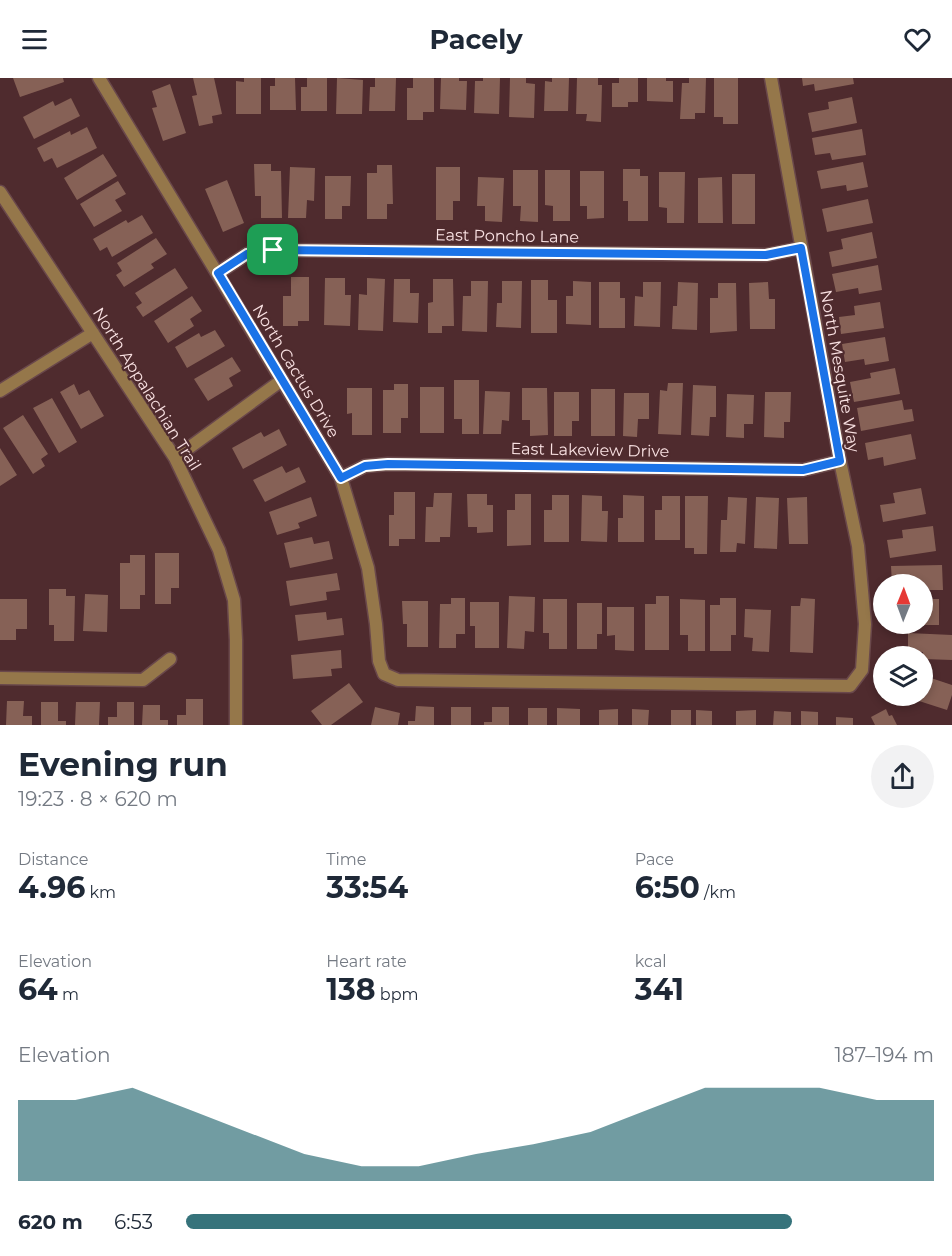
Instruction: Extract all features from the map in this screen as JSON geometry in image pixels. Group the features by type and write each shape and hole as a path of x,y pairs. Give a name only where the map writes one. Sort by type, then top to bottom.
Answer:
{"street":[{"name":"North Mesquite Way","path":"384,675 398,680 850,686 862,670 865,624 858,546 840,461 771,78"},
{"name":"North Cactus Drive","path":"104,80 341,478 368,568 379,661 384,675"},
{"name":"North Appalachian Trail","path":"0,192 175,458 219,550 234,600 236,725"},
{"name":"East Poncho Lane","path":"218,273 247,254 273,250 766,255 801,248"},
{"path":"0,391 93,333"},
{"path":"175,458 282,380"},
{"name":"East Lakeview Drive","path":"341,478 365,466 388,464 803,470 840,461"},
{"path":"0,678 143,680 170,659"}],"building":[{"path":"13,78 63,78 64,82 20,97"},
{"path":"193,78 214,78 222,114 212,116 213,123 199,126 192,96 197,95"},
{"path":"244,78 261,78 261,114 236,114 236,81 244,82"},
{"path":"275,78 295,78 296,110 270,110 270,86 275,86"},
{"path":"307,78 327,78 327,111 301,111 301,87 307,87"},
{"path":"337,78 363,80 362,114 336,114"},
{"path":"375,78 396,78 395,111 369,111 370,87 375,87"},
{"path":"413,78 434,78 434,112 423,112 423,120 407,120 407,88 413,88"},
{"path":"441,78 459,78 459,81 467,81 466,110 440,109"},
{"path":"483,78 500,78 499,114 474,113 475,81 483,81"},
{"path":"510,78 526,78 526,83 535,84 534,118 509,117"},
{"path":"552,78 569,78 568,111 544,111 545,81 552,82"},
{"path":"577,78 598,78 598,85 602,85 601,122 586,121 587,114 576,114"},
{"path":"619,78 638,78 638,102 628,102 628,107 612,107 612,83 619,83"},
{"path":"647,78 666,78 666,81 673,81 673,102 647,101"},
{"path":"689,78 706,78 705,113 695,113 695,119 680,119 682,83 689,83"},
{"path":"714,78 738,78 738,124 723,124 723,117 714,117"},
{"path":"802,78 853,78 854,84 815,91 814,84 803,86"},
{"path":"170,84 186,133 163,141 152,108 157,107 152,91"},
{"path":"852,97 857,123 812,132 808,113 829,109 828,102"},
{"path":"71,98 80,116 34,139 23,117 53,101 55,106"},
{"path":"87,127 97,148 57,168 52,158 44,162 37,148 70,131 71,135"},
{"path":"862,129 866,155 832,160 830,153 815,155 812,138"},
{"path":"103,154 117,176 77,200 64,178"},
{"path":"863,162 868,187 847,191 846,185 821,189 817,171"},
{"path":"254,164 271,164 271,171 281,171 282,218 261,218 261,196 255,196"},
{"path":"377,165 392,165 393,204 387,204 387,219 367,219 367,173 377,173"},
{"path":"290,167 315,168 314,201 307,200 306,218 288,218"},
{"path":"436,167 460,167 460,201 453,201 453,220 436,220"},
{"path":"623,169 640,169 640,176 648,176 648,221 628,221 628,201 623,201"},
{"path":"513,170 538,170 538,222 520,221 521,206 513,206"},
{"path":"545,170 570,170 570,221 553,221 553,206 545,205"},
{"path":"580,171 604,171 604,218 587,219 587,206 580,206"},
{"path":"659,172 685,172 684,223 667,223 667,208 659,207"},
{"path":"732,174 755,174 755,224 732,224"},
{"path":"325,176 351,176 350,206 342,206 342,219 325,219"},
{"path":"478,177 504,178 502,222 485,221 485,206 477,206"},
{"path":"722,177 723,223 698,223 698,178"},
{"path":"227,180 244,223 223,232 205,189"},
{"path":"118,181 126,194 115,200 122,211 94,227 80,204"},
{"path":"868,199 873,223 827,232 822,209"},
{"path":"142,215 153,233 112,257 107,247 100,251 93,239 126,220 128,223"},
{"path":"872,232 877,258 832,267 829,252 843,249 841,239"},
{"path":"156,238 167,254 151,264 154,268 124,287 116,275 122,271 117,263"},
{"path":"878,265 882,290 859,294 858,288 836,292 832,274"},
{"path":"175,268 188,288 143,317 136,307 142,303 135,293"},
{"path":"291,277 309,277 309,321 298,321 298,326 283,326 283,296 291,296"},
{"path":"325,278 345,278 345,295 351,295 350,326 324,325"},
{"path":"367,278 385,279 383,331 358,330 359,294 367,295"},
{"path":"394,279 410,279 410,293 419,293 418,323 393,322"},
{"path":"433,279 453,279 454,326 442,326 442,333 428,333 428,303 433,302"},
{"path":"531,280 548,280 548,300 557,300 557,333 531,333"},
{"path":"471,281 488,281 487,332 462,331 463,296 471,296"},
{"path":"502,281 522,281 521,328 496,327 497,303 502,303"},
{"path":"573,281 591,282 591,325 566,324 566,296 573,296"},
{"path":"599,282 620,282 620,298 625,298 625,328 599,328"},
{"path":"643,282 661,282 660,327 634,326 635,296 643,297"},
{"path":"678,282 698,283 697,330 672,329 673,306 677,306"},
{"path":"768,282 769,299 775,299 775,329 750,329 749,283"},
{"path":"718,283 736,283 737,331 710,333 710,298 718,298"},
{"path":"192,296 202,311 190,319 194,326 168,343 154,321"},
{"path":"880,302 884,328 841,334 839,317 855,315 854,306"},
{"path":"215,330 225,346 187,368 175,347 199,333 201,337"},
{"path":"885,337 889,361 865,365 864,359 845,362 842,344"},
{"path":"232,357 241,371 229,378 233,386 208,401 194,379"},
{"path":"895,368 900,394 854,402 850,382 871,378 870,373"},
{"path":"454,380 479,380 479,434 462,434 462,419 454,419"},
{"path":"668,383 683,383 681,435 658,434 660,390 667,391"},
{"path":"74,384 79,395 89,390 104,416 81,429 60,392"},
{"path":"394,384 408,384 408,418 401,418 401,433 383,433 383,390 394,390"},
{"path":"693,385 716,386 716,417 710,417 709,436 691,435"},
{"path":"420,387 444,387 444,433 420,433"},
{"path":"347,388 372,388 372,435 352,435 352,413 347,414"},
{"path":"522,388 547,388 548,435 530,436 530,420 522,420"},
{"path":"591,389 615,389 615,436 591,436"},
{"path":"485,391 510,392 509,421 502,420 501,434 483,434"},
{"path":"554,392 579,392 579,421 572,421 572,436 554,436"},
{"path":"765,392 791,392 790,422 784,422 784,438 764,437"},
{"path":"624,393 649,393 649,419 638,419 637,437 623,436"},
{"path":"727,394 754,395 753,424 744,424 744,438 726,437"},
{"path":"52,398 77,442 59,453 33,408"},
{"path":"902,400 904,410 912,409 914,421 861,431 857,408"},
{"path":"23,415 48,454 41,459 45,466 33,474 3,428"},
{"path":"279,429 287,445 243,469 232,448 261,432 264,437"},
{"path":"911,434 916,459 884,466 883,457 868,460 865,443"},
{"path":"0,448 17,475 0,486"},
{"path":"282,466 286,473 299,467 306,482 265,502 253,480"},
{"path":"921,488 926,514 883,522 880,505 895,503 893,493"},
{"path":"394,492 415,492 415,539 399,539 399,546 389,546 389,515 394,515"},
{"path":"434,493 452,493 450,537 440,537 440,542 425,542 426,507 433,507"},
{"path":"467,494 487,494 487,505 493,505 493,532 477,533 477,527 468,527"},
{"path":"515,494 531,494 531,545 507,546 507,510 515,510"},
{"path":"552,495 569,495 569,542 544,542 544,510 552,510"},
{"path":"582,495 602,496 602,511 608,511 607,542 581,541"},
{"path":"623,495 644,496 644,542 618,542 618,518 623,518"},
{"path":"662,496 680,496 680,540 655,540 655,510 662,510"},
{"path":"685,496 708,496 707,554 694,554 694,548 685,548"},
{"path":"311,497 317,516 298,523 300,528 277,535 269,512"},
{"path":"728,497 747,498 745,544 737,543 736,552 720,552 721,520 727,520"},
{"path":"756,497 779,498 777,549 754,548"},
{"path":"807,497 808,544 789,544 787,498"},
{"path":"933,526 936,551 890,558 887,540 903,538 902,530"},
{"path":"312,537 314,544 329,541 333,559 290,568 284,543"},
{"path":"155,553 179,553 179,588 171,588 171,604 155,604"},
{"path":"130,555 145,555 145,595 140,595 140,609 120,609 120,563 130,563"},
{"path":"942,565 943,590 933,590 933,574 891,574 891,566"},
{"path":"337,573 340,590 326,592 327,600 290,606 286,581"},
{"path":"49,589 66,589 66,596 75,596 74,641 54,641 54,625 49,625"},
{"path":"85,594 108,595 107,632 83,631"},
{"path":"509,596 535,597 534,632 525,631 524,649 507,648"},
{"path":"656,596 669,596 669,650 645,650 645,604 656,604"},
{"path":"451,598 465,598 465,634 456,634 456,648 439,648 440,604 451,604"},
{"path":"720,598 736,598 736,635 731,635 731,651 710,651 710,605 720,605"},
{"path":"801,598 815,599 813,653 790,652 791,606 800,606"},
{"path":"0,599 27,599 27,629 16,629 16,640 0,640"},
{"path":"543,599 567,599 567,649 549,649 549,633 543,633"},
{"path":"680,599 705,600 705,651 688,651 688,635 680,635"},
{"path":"933,599 939,599 939,625 933,625"},
{"path":"402,601 428,601 428,647 407,647 407,624 403,624"},
{"path":"470,602 499,602 499,648 475,648 475,626 470,626"},
{"path":"577,603 602,603 602,634 597,634 597,649 577,649"},
{"path":"607,607 634,607 634,651 615,650 615,635 607,636"},
{"path":"745,609 771,610 769,652 752,651 753,638 744,637"},
{"path":"326,612 327,620 342,618 344,635 298,641 295,615"},
{"path":"908,634 952,635 952,660 933,659 933,646 908,646"},
{"path":"341,650 342,668 331,669 332,676 293,679 291,655"},
{"path":"933,679 952,685 952,695 947,710 933,706"},
{"path":"349,683 363,702 331,725 322,725 311,711"},
{"path":"186,699 203,699 203,725 177,725 177,715 186,715"},
{"path":"7,701 24,701 23,716 32,716 32,725 6,725"},
{"path":"41,702 58,702 58,721 66,721 66,725 41,725"},
{"path":"76,702 100,702 99,725 75,725"},
{"path":"117,702 134,702 134,725 108,725 108,717 117,717"},
{"path":"143,705 160,705 160,720 168,720 168,725 142,725"},
{"path":"416,706 434,707 434,725 408,725 408,721 415,721"},
{"path":"375,707 400,713 398,725 371,725"},
{"path":"451,707 471,707 471,725 451,725"},
{"path":"492,707 509,707 509,725 484,725 484,722 492,722"},
{"path":"528,708 547,708 547,725 528,725"},
{"path":"557,708 580,709 580,725 557,725"},
{"path":"618,709 618,725 599,725 599,710"},
{"path":"632,709 649,710 648,725 632,725"},
{"path":"886,709 897,725 875,725 871,717"},
{"path":"671,710 691,710 691,725 671,725"},
{"path":"696,710 712,711 712,725 696,725"},
{"path":"756,710 756,725 736,725 736,711"},
{"path":"774,711 791,712 791,725 773,725"},
{"path":"801,711 818,712 818,725 801,725"},
{"path":"836,717 853,718 853,725 836,725"}],"route":[{"path":"801,248 840,461 803,470 388,464 365,466 341,478 218,273 247,254 273,250 766,255 801,248"}]}
